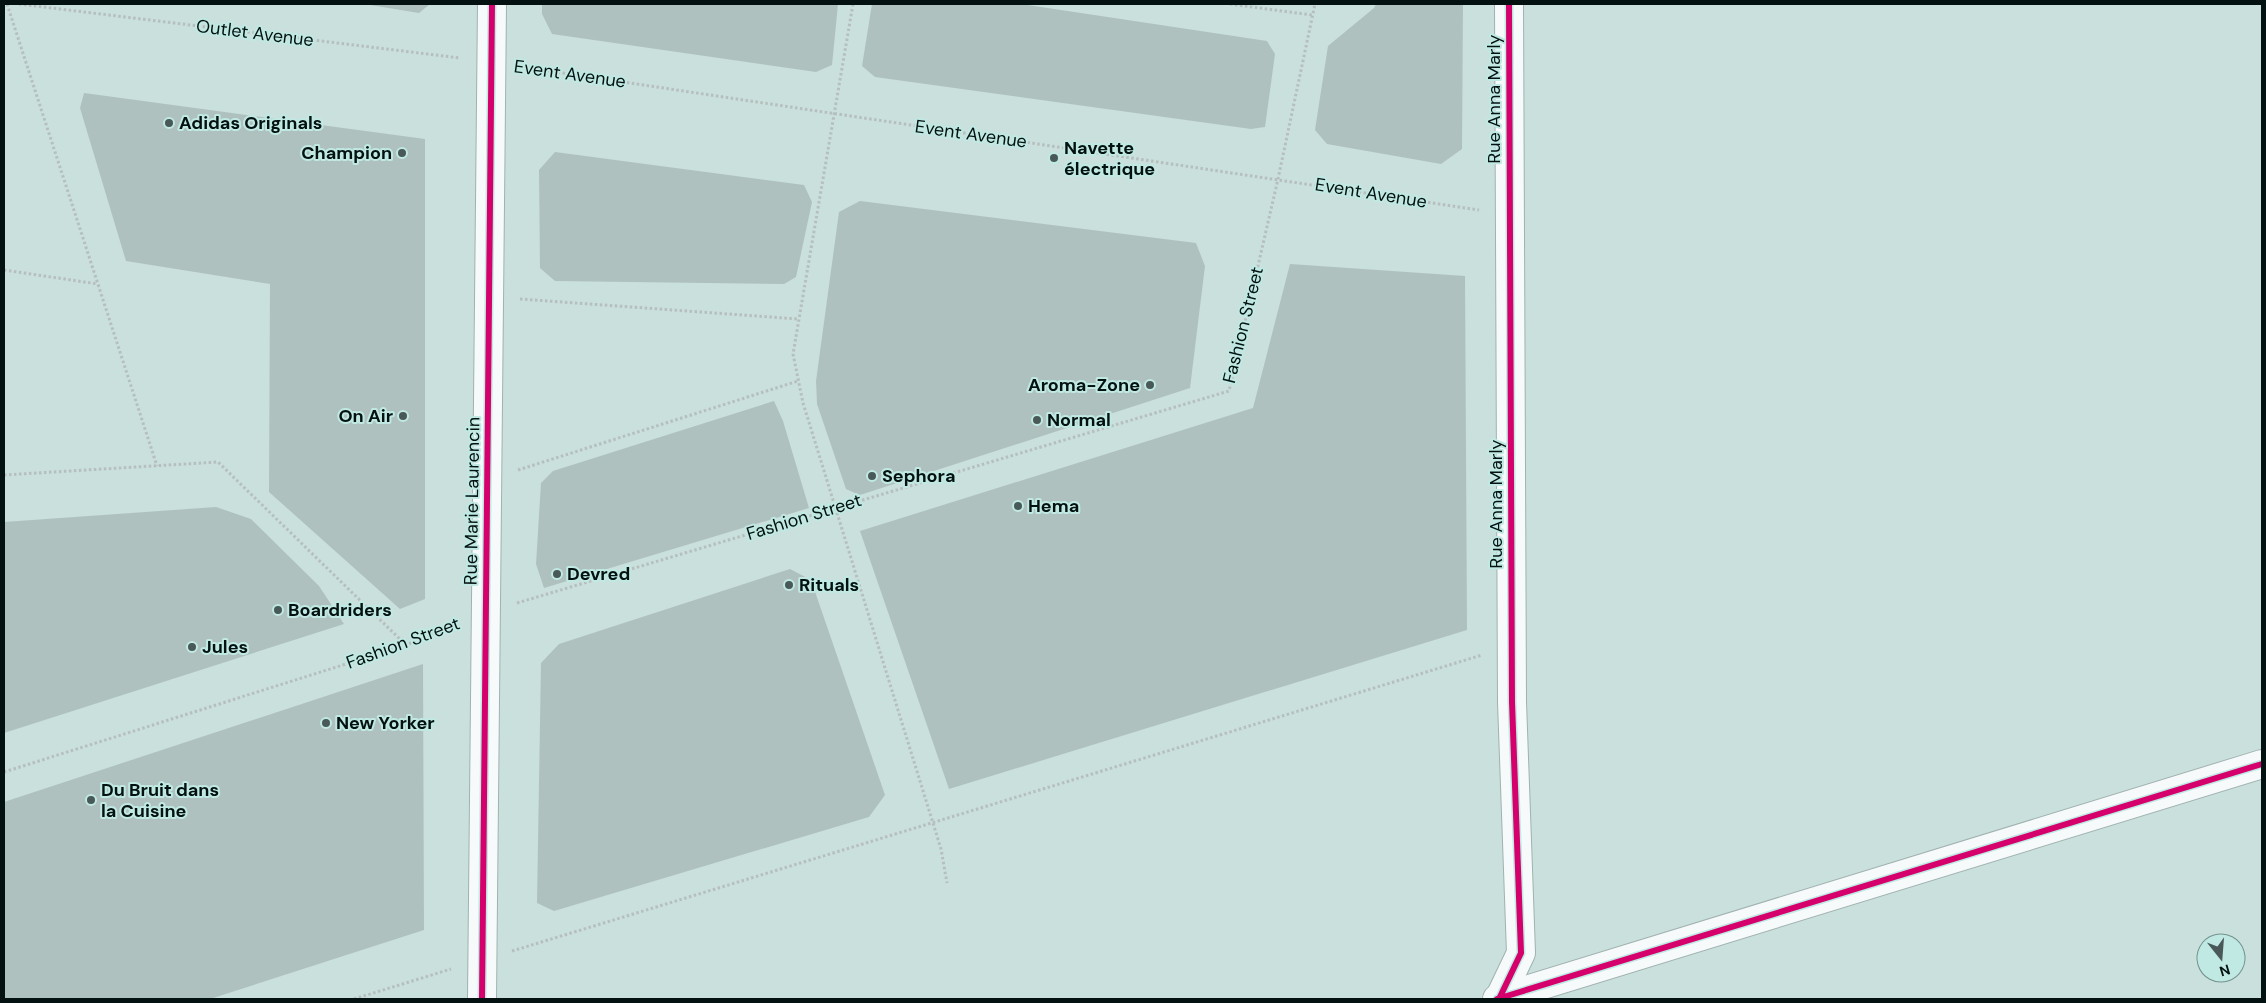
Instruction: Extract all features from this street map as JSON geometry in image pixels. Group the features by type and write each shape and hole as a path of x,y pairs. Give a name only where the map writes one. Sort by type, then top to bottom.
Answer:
{"street":[{"name":"Rue Marie Laurencin","path":"482,999 492,4"},
{"name":"Rue Anna Marly","path":"1498,999 1521,953 1511,646 1509,4"},
{"path":"1498,999 2262,764"}],"path":[{"path":"7,4 156,466"},
{"path":"853,4 792,354 798,381 941,849 947,883"},
{"path":"1230,4 1312,15"},
{"path":"4,270 98,284"},
{"path":"489,296 798,319"},
{"path":"487,479 798,381"},
{"path":"4,475 218,462 406,645"},
{"path":"354,999 1511,646"}],"building":[{"path":"364,4 430,4 419,13"},
{"path":"542,4 838,4 832,65 816,72 552,34 542,14"},
{"path":"872,4 1021,4 1267,41 1275,54 1265,127 1251,129 875,77 862,66"},
{"path":"1376,4 1463,4 1462,149 1441,164 1327,144 1315,130 1328,46 1374,8"},
{"path":"84,93 425,139 425,599 400,609 269,492 270,284 126,261 80,108"},
{"path":"555,152 804,185 812,202 796,277 784,284 555,281 540,268 539,170"},
{"path":"860,201 1196,243 1205,266 1190,388 860,495 846,489 817,404 816,381 839,212"},
{"path":"1290,264 1465,276 1467,630 949,789 860,531 1253,408"},
{"path":"774,401 783,421 809,508 544,588 536,564 541,483 553,471"},
{"path":"216,507 251,519 319,586 344,624 4,733 4,522"},
{"path":"790,569 811,580 885,795 869,817 554,911 537,903 541,663 559,644"},
{"path":"423,664 424,930 210,999 4,999 4,802"}],"cycle path":[{"path":"482,999 492,4"},
{"path":"1499,999 1521,953 1512,702 1509,4"},
{"path":"1497,999 2262,764"}],"place":[{"name":"Adidas Originals","path":"169,123"},
{"name":"Champion","path":"402,153"},
{"name":"Navette électrique","path":"1054,158"},
{"name":"Aroma-Zone","path":"1150,385"},
{"name":"On Air","path":"403,416"},
{"name":"Normal","path":"1037,420"},
{"name":"Sephora","path":"872,476"},
{"name":"Hema","path":"1018,506"},
{"name":"Devred","path":"557,574"},
{"name":"Rituals","path":"789,585"},
{"name":"Boardriders","path":"278,610"},
{"name":"Jules","path":"192,647"},
{"name":"New Yorker","path":"326,723"},
{"name":"Du Bruit dans la Cuisine","path":"91,800"}]}
